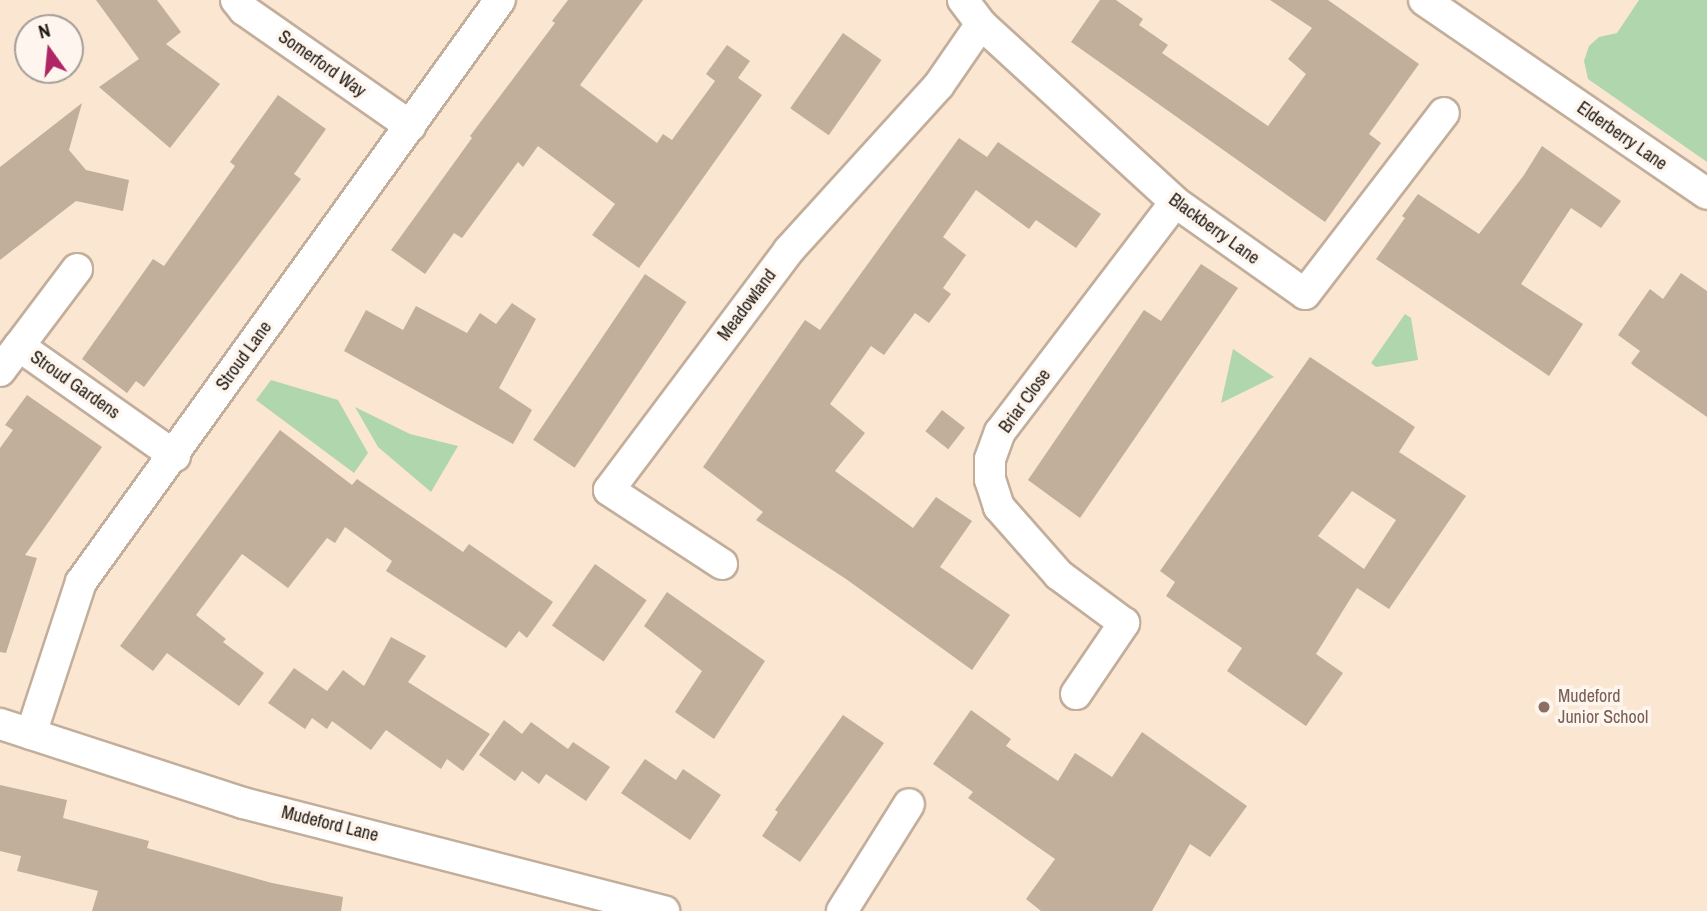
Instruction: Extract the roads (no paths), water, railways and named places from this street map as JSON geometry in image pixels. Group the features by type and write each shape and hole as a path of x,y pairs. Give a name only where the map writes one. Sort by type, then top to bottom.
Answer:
{"street":[{"name":"Somerford Way","path":"236,0 244,10 410,126"},
{"name":"Stroud Lane","path":"31,734 81,582 175,456 239,361 500,0"},
{"name":"Blackberry Lane","path":"963,0 981,24 1175,202 1305,295 1444,113"},
{"name":"Elderberry Lane","path":"1424,0 1707,194"},
{"name":"Meadowland","path":"722,564 609,490 789,250 939,85 981,24"},
{"name":"Briar Close","path":"1076,694 1124,623 1059,575 999,507 990,480 990,458 1000,432 1175,202"},
{"name":"Stroud Gardens","path":"77,269 19,346 175,456"},
{"path":"0,371 19,346"},
{"name":"Mudeford Lane","path":"0,724 243,803 664,911"},
{"path":"842,911 909,804"}],"place":[{"name":"Mudeford Junior School","path":"1544,707"}]}
